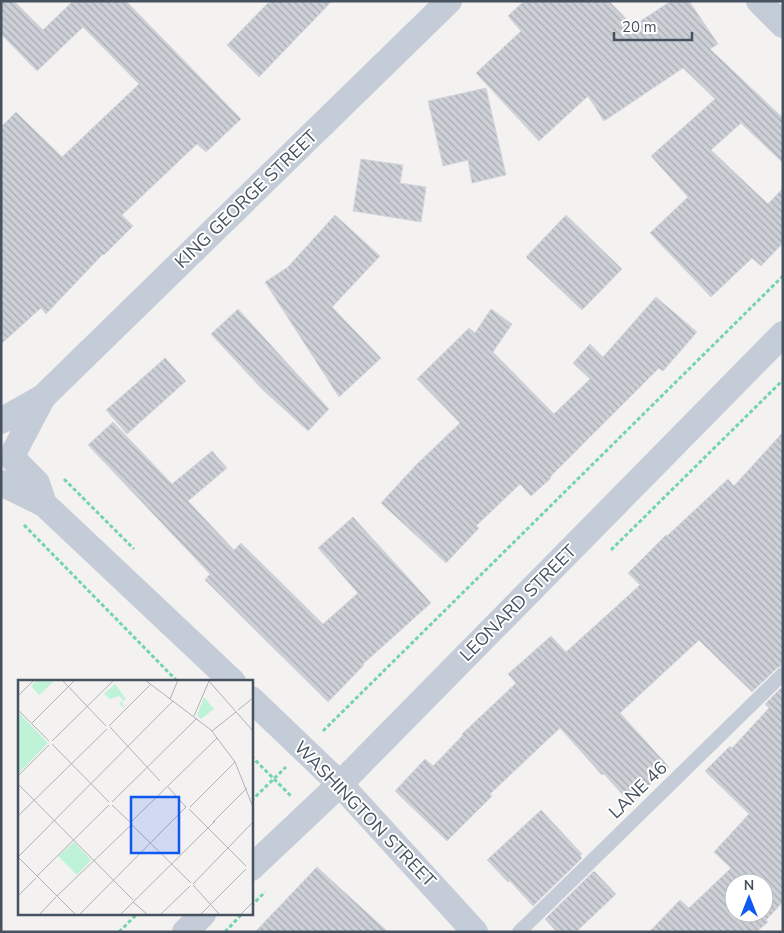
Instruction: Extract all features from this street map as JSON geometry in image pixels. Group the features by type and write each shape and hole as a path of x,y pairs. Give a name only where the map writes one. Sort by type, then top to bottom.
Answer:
{"street":[{"name":"KING GEORGE STREET","path":"1,421 43,397 449,1"},
{"path":"759,1 783,25"},
{"name":"LEONARD STREET","path":"252,867 340,784 783,334"},
{"name":"KING GEORGE STREET","path":"10,462 43,397"},
{"path":"1,428 9,434 13,441 10,462 36,483 44,504"},
{"path":"1,483 44,504 231,680"},
{"name":"WASHINGTON STREET","path":"252,700 340,784 475,932"},
{"path":"185,932 201,916"}],"lane":[{"name":"LANE 46","path":"519,932 783,674"}],"path":[{"path":"252,800 783,276"},
{"path":"23,524 176,680"},
{"path":"119,932 135,916"},
{"path":"225,932 240,916"}],"building":[{"path":"1,1 14,1 43,30 73,1 126,1 241,119 206,152 197,144 122,215 133,226 103,254 46,314 41,308 1,344 1,127 16,112 62,157 139,84 83,27 37,71 1,34"},
{"path":"270,1 332,1 259,77 227,45"},
{"path":"524,1 609,1 633,26 671,1 689,1 718,44 710,49 783,118 783,163 741,123 711,150 768,204 783,188 783,243 761,266 752,258 711,297 650,233 688,197 651,156 715,99 683,68 604,121 588,96 539,141 476,73 521,31 508,16"},
{"path":"486,88 506,175 472,183 468,160 443,166 428,101"},
{"path":"361,159 403,165 400,183 426,187 421,222 353,211"},
{"path":"335,215 380,256 332,307 381,358 339,397 265,282 288,267"},
{"path":"566,215 622,269 582,310 526,257"},
{"path":"656,297 697,332 663,371 659,368 551,478 531,496 520,484 476,526 479,528 446,563 381,503 416,465 460,423 417,379 469,328 475,333 491,309 512,324 493,352 554,414 590,379 573,363 590,344 603,357"},
{"path":"238,309 329,409 308,431 262,389 211,334"},
{"path":"165,358 186,381 127,434 106,410"},
{"path":"113,422 172,484 212,451 227,468 188,501 234,550 241,543 323,624 358,593 318,548 353,517 431,603 363,664 328,702 205,580 210,574 88,445"},
{"path":"783,432 783,665 777,668 752,692 699,640 620,713 669,767 630,803 560,728 490,794 492,796 447,841 395,791 425,759 433,766 462,734 516,683 508,674 551,636 566,652 640,585 628,573 666,535 728,479 734,486"},
{"path":"783,686 783,902 774,912 774,873 726,873 731,868 714,852 749,814 705,771 730,746 732,748 769,708 765,704"},
{"path":"541,810 582,854 580,856 582,858 533,906 487,860"},
{"path":"317,867 388,932 255,932"},
{"path":"594,871 616,894 576,932 557,932 545,919"},
{"path":"724,875 724,923 767,923 756,932 649,932 680,900 689,908"}]}
